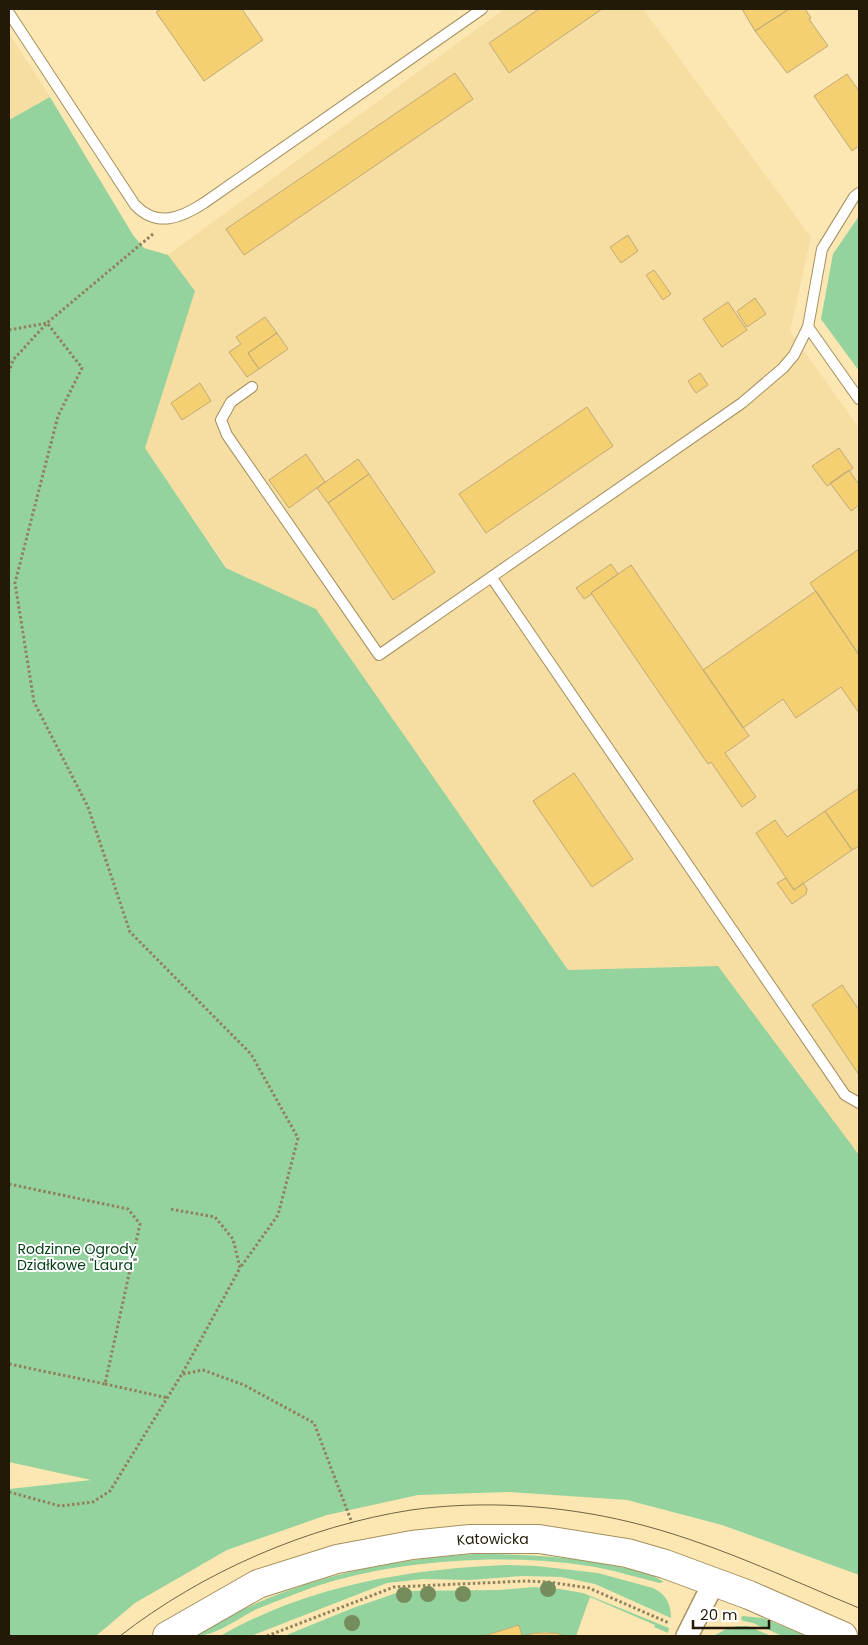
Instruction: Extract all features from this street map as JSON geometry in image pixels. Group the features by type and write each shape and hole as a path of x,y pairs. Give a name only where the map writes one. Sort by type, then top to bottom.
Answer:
{"main road":[{"name":"Katowicka","path":"167,1636 258,1584 337,1559 412,1545 470,1539 539,1539 634,1555 714,1582 833,1632"}],"street":[{"path":"688,1634 714,1582"}],"lane":[{"path":"9,13 135,205 141,212 149,216 171,219 182,216 204,203 482,9"},
{"path":"252,387 231,402 221,420 227,435 379,655 742,403 783,368 794,355 808,326 822,250 854,197 859,193"},
{"path":"808,326 859,399"},
{"path":"492,578 845,1096 859,1103"}],"path":[{"path":"9,372 13,360 47,324 171,219"},
{"path":"9,330 47,324"},
{"path":"9,1492 60,1506 93,1502 110,1491 182,1374 240,1268 278,1216 298,1138 251,1054 130,932 88,807 34,702 15,583 58,416 82,368 47,324"},
{"path":"9,1184 128,1209 140,1224 105,1384"},
{"path":"170,1209 215,1217 233,1239 240,1268"},
{"path":"9,1364 168,1398"},
{"path":"182,1374 203,1370 244,1386 314,1423 352,1523"},
{"path":"267,1636 394,1587 541,1581 589,1588 688,1634"}],"shaded area":[{"path":"504,9 643,9 811,237 790,331 859,428 859,1155 718,966 568,970 316,609 227,568 145,448 195,291 168,255"},
{"path":"9,33 50,97 9,120"}],"green space":[{"name":"Rodzinne Ogrody Działkowe \"Laura\"","path":"50,97 133,235 144,248 168,255 195,291 145,448 226,568 316,609 568,970 718,966 859,1155 859,1575 722,1525 627,1500 509,1492 418,1495 327,1515 227,1550 135,1603 96,1636 9,1636 9,1489 91,1480 9,1462 9,120"},
{"path":"859,216 859,371 821,319 833,254"},
{"path":"474,1554 529,1555 584,1560 637,1571 654,1576 664,1582 659,1583 600,1568 530,1560 456,1561 418,1564 347,1577 314,1587 257,1609 219,1630 196,1636 260,1602 294,1588 329,1577 401,1562"},
{"path":"507,1565 537,1566 598,1573 653,1588 667,1600 671,1618 595,1584 561,1577 523,1576 469,1580 423,1579 387,1583 251,1636 220,1636 288,1604 359,1583 432,1571"},
{"path":"534,1587 583,1593 669,1628 668,1633 654,1627 655,1625 590,1597 576,1636 545,1632 522,1636 518,1626 484,1636 284,1636 353,1608 402,1591 499,1590"},
{"path":"742,1616 763,1618 807,1636 782,1636 753,1623 743,1621 741,1619"},
{"path":"737,1626 748,1626 771,1636 714,1636 724,1630"}],"building":[{"path":"161,9 242,9 263,40 204,81 156,12"},
{"path":"539,9 602,9 509,73 489,43"},
{"path":"742,9 789,9 755,31"},
{"path":"789,9 805,9 811,18 809,19 828,46 787,73 755,31"},
{"path":"455,73 473,99 244,255 226,229"},
{"path":"847,74 859,91 859,146 852,151 814,96"},
{"path":"628,235 638,251 621,263 610,247"},
{"path":"654,270 671,294 663,300 646,275"},
{"path":"755,298 766,314 747,327 737,311"},
{"path":"728,302 747,330 722,347 703,319"},
{"path":"265,317 277,333 248,353 259,369 247,377 229,352 241,344 236,337"},
{"path":"277,333 288,349 259,369 248,353"},
{"path":"700,373 708,385 696,393 688,381"},
{"path":"200,383 211,401 182,420 171,403"},
{"path":"587,407 613,446 486,533 459,494"},
{"path":"839,448 853,468 827,486 812,466"},
{"path":"306,454 325,482 289,508 269,480"},
{"path":"358,459 369,474 328,503 317,488"},
{"path":"849,470 859,485 859,505 851,511 830,483"},
{"path":"369,474 435,572 393,600 328,503"},
{"path":"859,549 859,655 810,583"},
{"path":"611,564 618,574 584,599 576,588"},
{"path":"631,565 749,736 725,753 756,797 742,807 711,762 708,764 591,593"},
{"path":"816,591 859,655 859,713 841,687 796,718 783,699 743,728 703,670"},
{"path":"574,773 633,859 592,887 533,801"},
{"path":"859,788 859,846 852,850 825,811"},
{"path":"825,811 852,850 794,890 756,833 775,820 787,837"},
{"path":"786,878 794,890 803,883 807,889 806,894 792,904 777,883"},
{"path":"842,985 859,1010 859,1075 812,1005"},
{"path":"519,1625 522,1636 484,1636"},
{"path":"535,1633 556,1633 565,1636 522,1636"}],"tram line":[{"path":"120,1636 152,1613 221,1572 295,1540 372,1517 411,1510 465,1505 549,1508 630,1522 717,1549 859,1608"}]}
